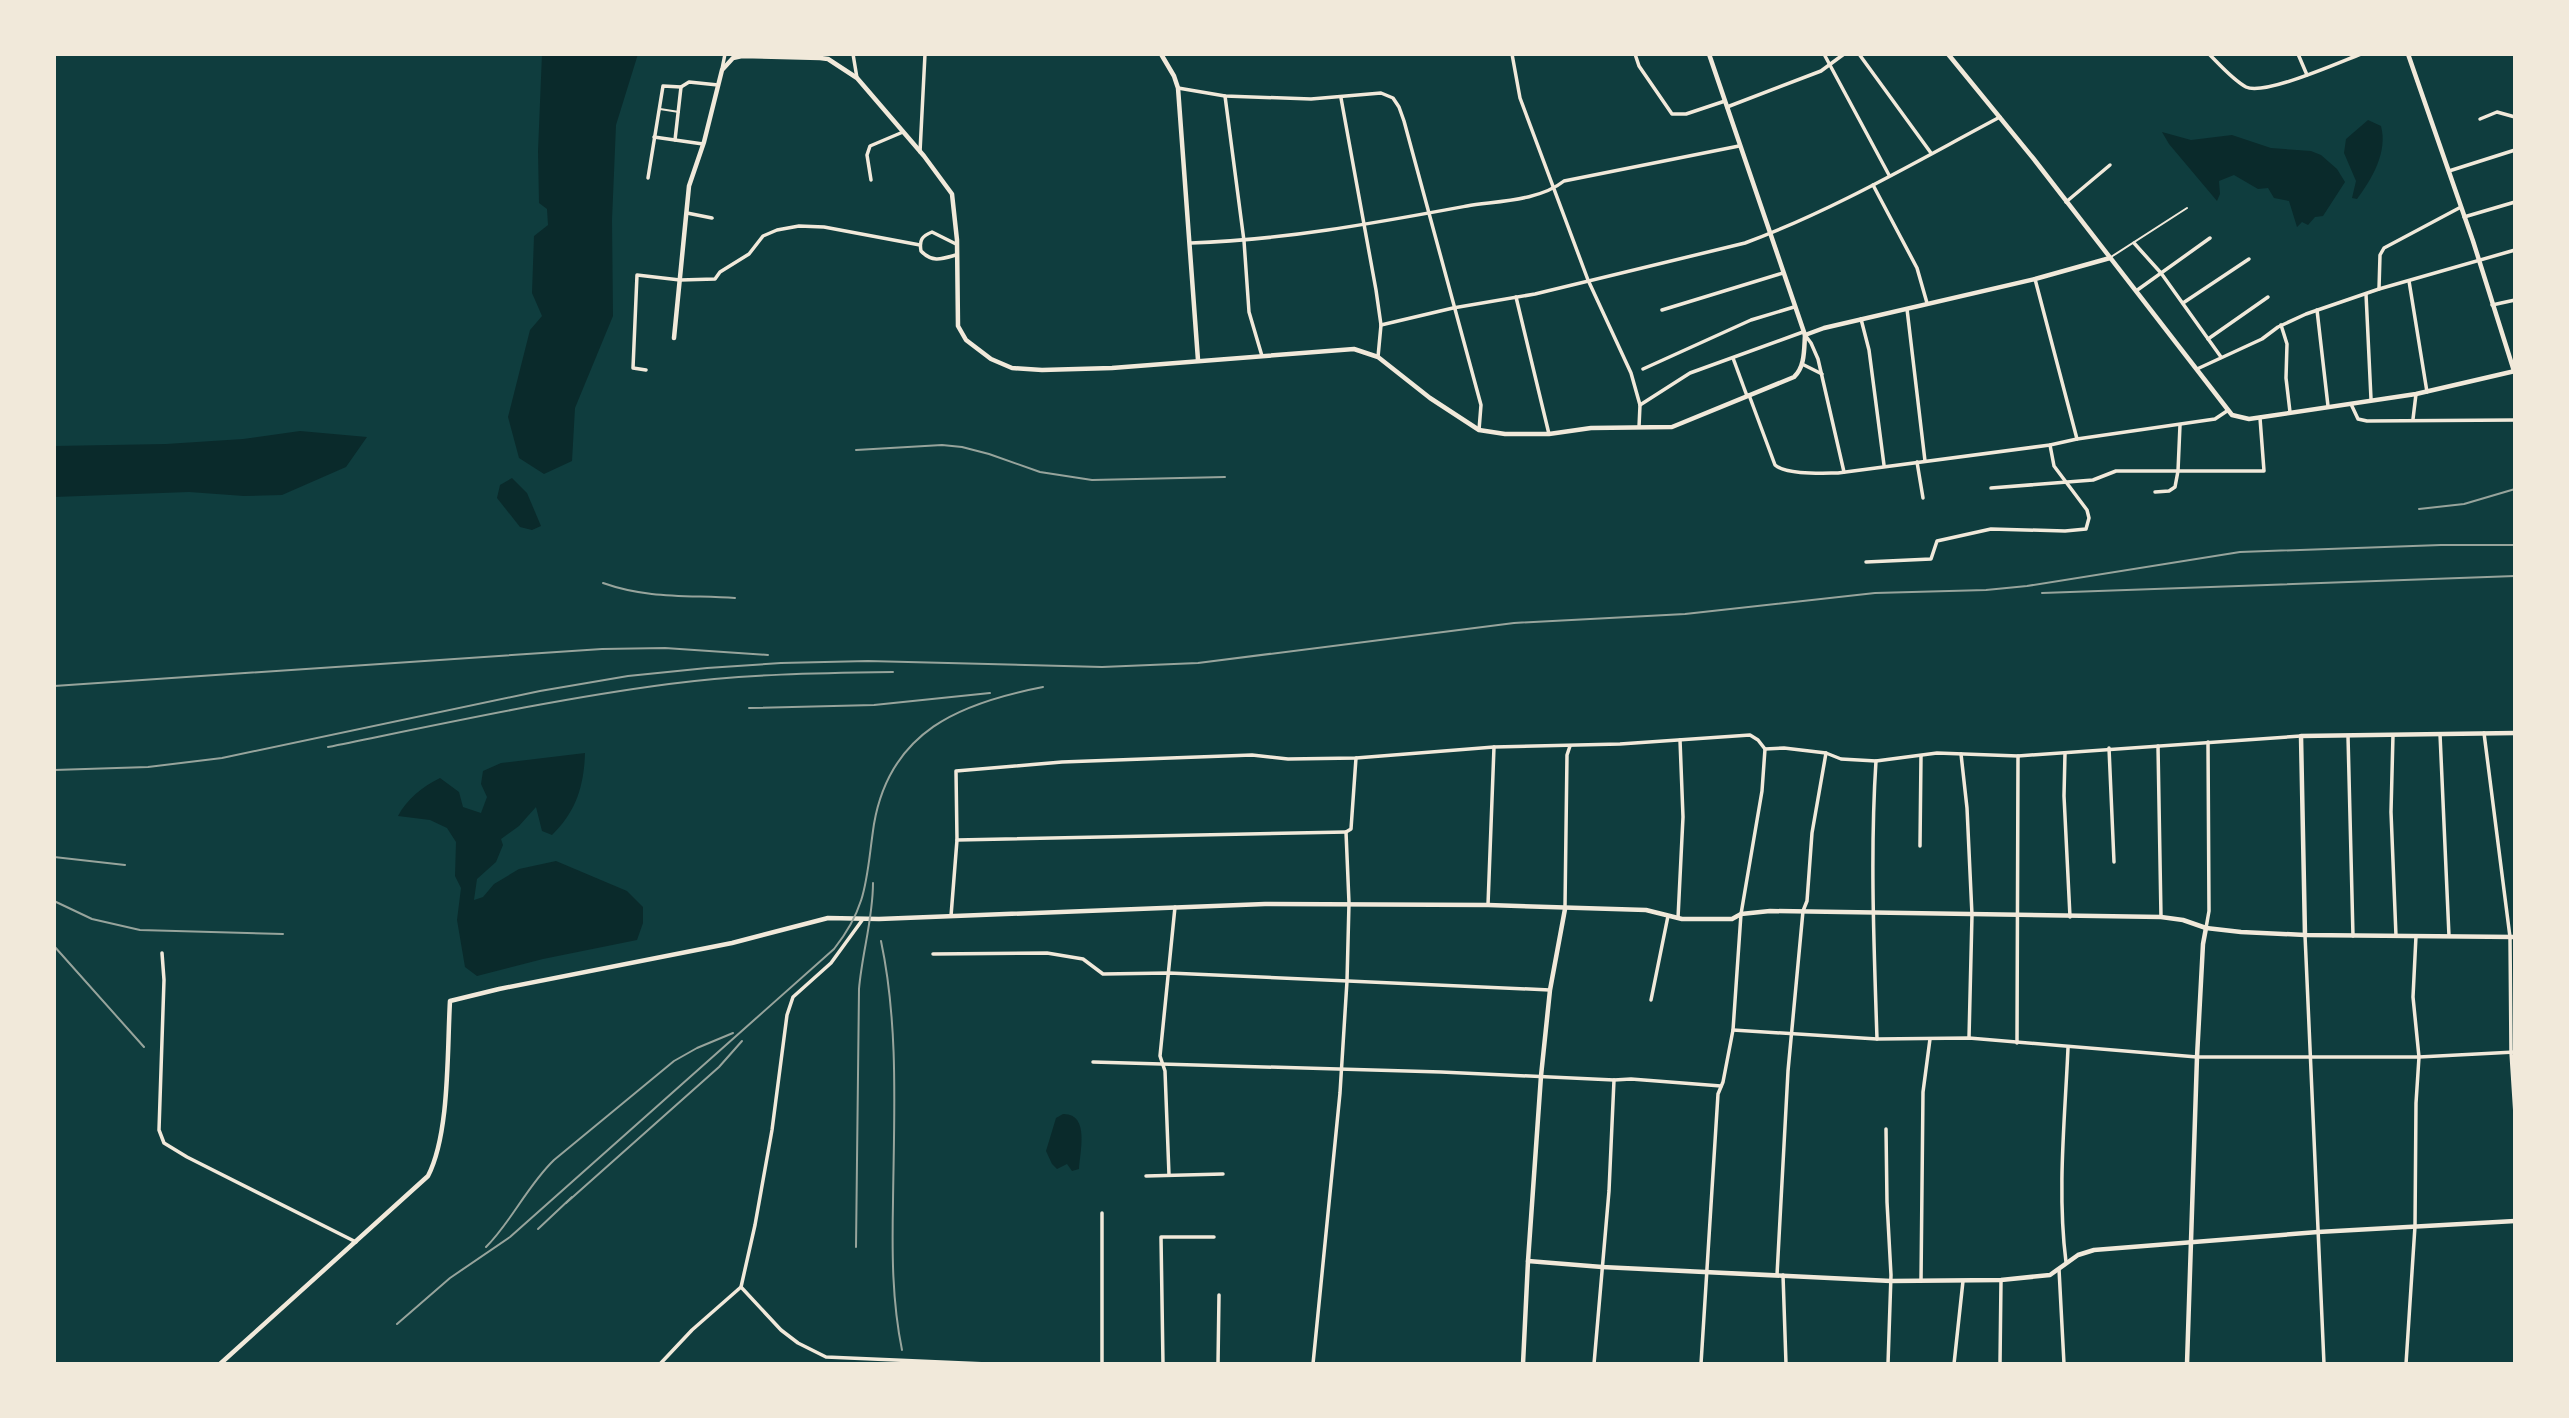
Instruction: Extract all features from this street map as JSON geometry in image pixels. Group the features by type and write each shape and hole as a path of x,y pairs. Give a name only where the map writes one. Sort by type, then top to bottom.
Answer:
{"street":[{"path":"674,338 689,186 703,144 725,54"},
{"path":"853,54 857,78"},
{"path":"920,152 925,54"},
{"path":"1161,54 1178,88 1198,360"},
{"path":"1512,54 1520,98 1588,281 1632,373 1640,405 1639,429"},
{"path":"1636,54 1639,66 1672,114 1685,114 1726,104 1821,71 1844,54"},
{"path":"1709,54 1794,307 1804,333 1815,350 1844,472"},
{"path":"1824,54 1889,175"},
{"path":"1859,54 1931,153"},
{"path":"1948,54 2136,291 2227,411 2239,418 2260,418 2328,405 2416,394 2514,373 2480,261 2408,54"},
{"path":"2209,54 2249,89 2267,88 2361,54"},
{"path":"2298,54 2306,75"},
{"path":"722,69 733,58 742,56 820,58 828,59 857,78 952,194 958,326 966,340 991,359 1012,368 1112,368 1354,349 1378,357 1430,398 1479,430 1505,435 1549,434 1591,428 1672,427 1794,377 1802,364 1804,333"},
{"path":"648,178 663,86 681,87 689,82 718,85"},
{"path":"675,140 681,87"},
{"path":"1178,88 1225,96 1341,98 1381,93 1393,98 1404,121 1481,405 1479,430"},
{"path":"1225,96 1244,241 1250,312 1262,356"},
{"path":"1341,98 1381,326 1378,357"},
{"path":"2480,119 2497,112 2515,117"},
{"path":"1381,326 1453,308 1588,281 1745,243 1770,234 1873,185 2000,117"},
{"path":"872,180 867,155 870,146 903,132"},
{"path":"654,137 703,144"},
{"path":"1191,243 1244,241 1363,225 1554,189 1564,181 1739,146"},
{"path":"2449,171 2515,150"},
{"path":"2066,202 2110,165"},
{"path":"1873,185 1917,268 1927,304"},
{"path":"2464,217 2515,202"},
{"path":"2379,289 2380,255 2384,248 2461,208"},
{"path":"687,213 712,218"},
{"path":"646,370 633,368 638,275 680,280 715,279 726,267 750,254 763,236 788,228 824,227 920,245"},
{"path":"956,244 932,232 923,235 920,245 929,258 937,260 956,255"},
{"path":"2136,291 2210,237"},
{"path":"2134,243 2161,273 2221,357"},
{"path":"2196,370 2317,310 2379,289 2515,250"},
{"path":"1640,405 1690,373 1804,333 2035,279 2110,258"},
{"path":"2183,303 2249,259"},
{"path":"1662,310 1783,273"},
{"path":"2035,279 2077,439"},
{"path":"2409,281 2427,392"},
{"path":"2366,293 2371,399"},
{"path":"1516,297 1549,434"},
{"path":"2208,339 2268,297"},
{"path":"2493,305 2515,300"},
{"path":"1643,369 1751,320 1794,307"},
{"path":"1907,309 1925,461"},
{"path":"2317,310 2328,405"},
{"path":"1861,319 1869,350 1884,465"},
{"path":"2281,326 2287,344 2286,378 2290,412"},
{"path":"1733,358 1775,465 1779,469 1806,472 1844,472 2050,445 2215,419 2227,411"},
{"path":"1802,364 1822,374"},
{"path":"2413,420 2416,394"},
{"path":"2351,402 2358,419 2515,420"},
{"path":"1991,488 2093,480 2116,471 2264,471 2260,418"},
{"path":"2155,492 2169,491 2175,486 2180,425"},
{"path":"1866,562 1931,559 1937,541 1991,529 2086,529 2088,510 2054,466 2050,445"},
{"path":"1917,461 1923,498"},
{"path":"2484,733 2513,937 2515,1114"},
{"path":"1765,749 1784,748 1826,753 1841,759 1876,761 1937,753 2018,756 2301,736 2514,733"},
{"path":"2440,734 2449,936"},
{"path":"951,916 957,840 956,771 1062,762 1252,755 1288,759 1356,758 1494,747 1570,746 1750,735 1765,749 1762,791 1741,914 1732,1030 1718,1094 1701,1364"},
{"path":"2393,735 2390,812 2396,936"},
{"path":"2301,736 2305,935 2324,1364"},
{"path":"2348,736 2353,936"},
{"path":"1678,918 1683,817 1680,740"},
{"path":"2187,1364 2197,1057 2203,944 2209,911 2208,742"},
{"path":"1523,1364 1541,1076 1550,990 1565,908 1567,755 1570,746"},
{"path":"1488,905 1494,747"},
{"path":"2158,747 2161,917"},
{"path":"2109,748 2114,862"},
{"path":"1786,1364 1780,1275 1792,1034 1812,833 1826,753"},
{"path":"2065,753 2064,796 2070,917"},
{"path":"1961,754 1967,808 1972,915 1969,1038"},
{"path":"1920,846 1922,756"},
{"path":"2017,1043 2018,756"},
{"path":"957,840 1346,832 1351,829 1353,816 1356,758"},
{"path":"1876,761 1874,913 1877,1039"},
{"path":"1313,1364 1342,1069 1349,903 1346,832"},
{"path":"220,1364 428,1176 435,1161 442,1132 450,1001 732,943 828,918 1349,903 1646,910 1678,918 1732,919 1741,914 1770,911 2161,917 2183,920 2207,928 2305,935 2513,937"},
{"path":"1169,1175 1165,1071 1160,1056 1175,907"},
{"path":"1651,1000 1668,916"},
{"path":"660,1364 692,1330 741,1287 772,1130 787,1015 793,997 831,963 863,919"},
{"path":"2406,1364 2415,1226 2419,1057 2413,997 2416,936"},
{"path":"162,953 164,980 159,1130 164,1143 356,1242"},
{"path":"933,954 1047,953 1086,960 1100,974 1168,973 1550,990"},
{"path":"1732,1030 1877,1039 1969,1038 2197,1057 2419,1057 2513,1052"},
{"path":"1921,1281 1923,1092 1930,1039"},
{"path":"2066,1262 2063,1235 2068,1048"},
{"path":"1093,1062 1631,1079 1721,1086"},
{"path":"1594,1364 1614,1080"},
{"path":"1886,1129 1891,1281 1888,1364"},
{"path":"1146,1176 1223,1174"},
{"path":"1102,1213 1102,1364"},
{"path":"1528,1261 1891,1281 2001,1280 2050,1275 2066,1262 2086,1252 2190,1241 2515,1221"},
{"path":"1163,1364 1161,1237 1214,1237"},
{"path":"2059,1269 2064,1364"},
{"path":"2000,1364 2001,1280"},
{"path":"1954,1364 1963,1281"},
{"path":"741,1287 781,1329 798,1343 826,1357 987,1364"},
{"path":"1218,1364 1219,1295"}],"lane":[{"path":"659,109 679,112"},
{"path":"2110,258 2188,208"}],"water":[{"path":"542,54 638,54 616,125 612,220 613,316 575,408 572,461 544,474 519,458 508,417 530,330 542,316 532,293 534,236 548,225 547,209 539,203"},
{"path":"2368,120 2381,126 2382,146 2373,174 2357,199 2352,198 2356,181 2344,153 2346,139"},
{"path":"2162,132 2191,140 2232,135 2271,148 2311,151 2321,155 2337,169 2345,182 2323,216 2315,217 2308,225 2302,222 2297,227 2289,201 2274,198 2268,188 2258,189 2234,175 2219,181 2220,194 2217,201"},
{"path":"300,431 367,437 346,467 282,495 244,496 189,492 54,497 54,446 166,444 243,439"},
{"path":"512,478 527,493 541,526 532,530 520,527 497,498 500,485"},
{"path":"585,753 577,798 567,817 552,835 542,831 536,807 519,826 501,839 503,845 496,862 477,879 474,900 483,897 494,884 519,869 556,861 627,891 643,907 643,923 637,940 477,976 465,967 457,920 461,888 455,876 456,842 447,828 430,820 398,816 416,794 440,778 459,792 463,807 481,813 487,797 481,784 483,771 501,763"},
{"path":"1063,1114 1071,1115 1077,1120 1082,1135 1079,1169 1072,1171 1067,1164 1057,1169 1046,1151 1056,1118"}],"railway":[{"path":"856,450 942,445 962,447 1040,472 1092,480 1225,477"},
{"path":"2419,509 2464,504 2515,489"},
{"path":"54,770 148,767 222,758 540,691 628,676 707,668 868,661 1102,667 1198,663 1514,623 1685,614 1875,593 1986,590 2027,586 2240,552 2515,545"},
{"path":"2042,593 2515,576"},
{"path":"603,583 652,594 735,598"},
{"path":"54,686 602,649 665,648 768,655"},
{"path":"328,747 541,704 669,684 753,676 893,672"},
{"path":"397,1324 450,1278 510,1237 834,949 860,904 882,792 895,766 913,744 933,727 957,713 984,702 1043,687"},
{"path":"749,708 874,705 990,693"},
{"path":"54,857 125,865"},
{"path":"856,1247 859,989 873,883"},
{"path":"54,901 92,919 140,930 283,934"},
{"path":"881,941 893,1038 894,1295 902,1350"},
{"path":"54,946 144,1047"},
{"path":"486,1247 554,1160 674,1061 733,1033"},
{"path":"566,1203 719,1067 742,1041"},
{"path":"538,1229 572,1197"}]}
